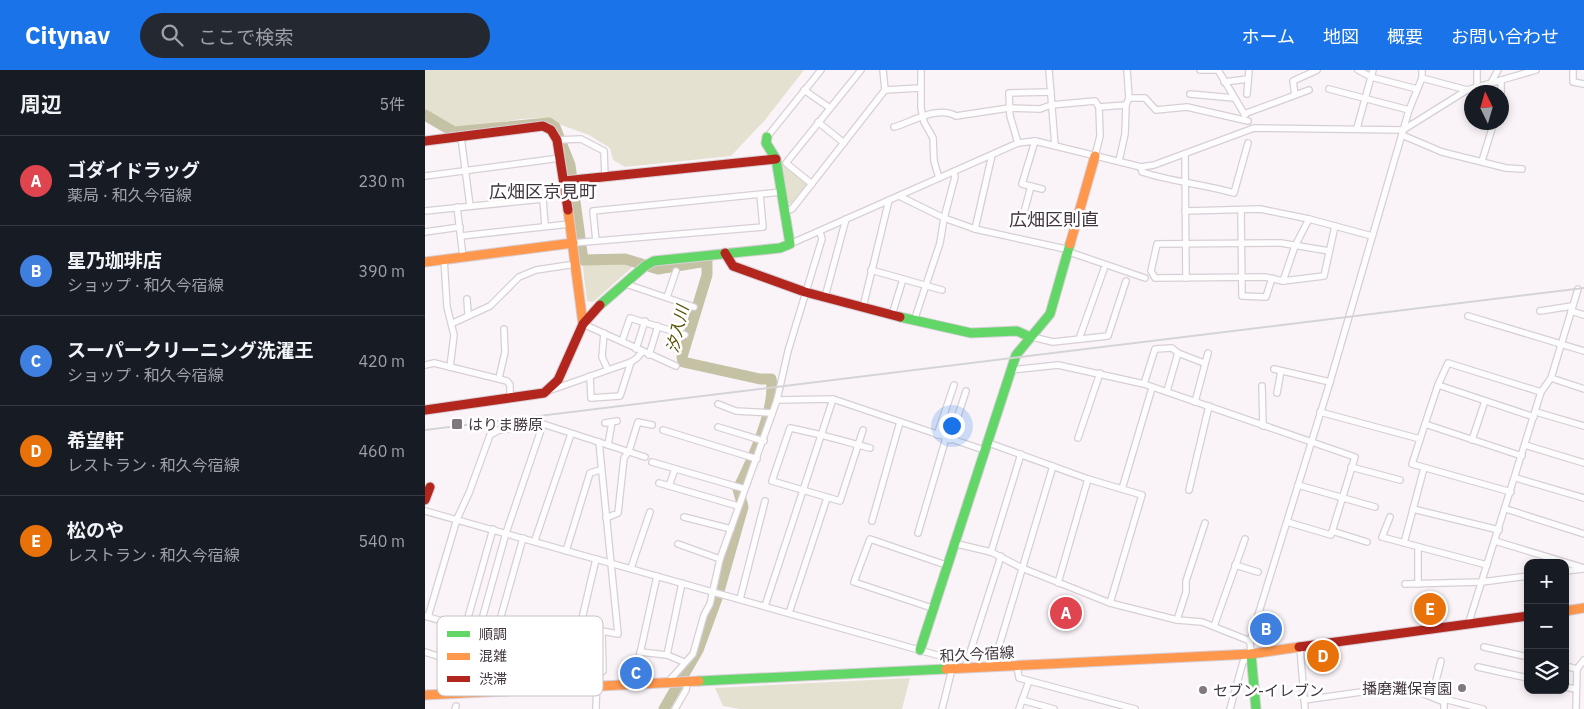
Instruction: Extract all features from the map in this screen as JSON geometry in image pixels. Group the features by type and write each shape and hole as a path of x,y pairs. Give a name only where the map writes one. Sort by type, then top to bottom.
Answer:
{"street":[{"path":"790,244 783,212 776,159 766,143 767,137 821,70"},
{"path":"812,184 786,163 861,70"},
{"path":"783,212 792,209 885,90 883,70"},
{"path":"921,70 923,116 933,138 934,161 939,178"},
{"path":"1049,70 1055,146"},
{"path":"1119,161 1125,134 1126,105 1129,98 1127,70"},
{"path":"1200,70 1217,70 1254,128"},
{"path":"1247,94 1249,70"},
{"path":"1295,95 1293,81 1317,70"},
{"path":"1358,70 1371,77 1417,89"},
{"path":"1357,128 1373,70"},
{"path":"1256,709 1250,641 1330,382 1409,110 1422,78 1422,70"},
{"path":"1477,70 1477,85"},
{"path":"1492,81 1498,70"},
{"path":"1480,85 1536,70"},
{"path":"1573,70 1573,82 1584,84"},
{"path":"1422,78 1464,89"},
{"path":"1224,82 1248,79"},
{"path":"1501,80 1501,85"},
{"path":"885,90 921,88"},
{"path":"1329,89 1409,110"},
{"path":"804,90 830,108"},
{"path":"1244,114 1309,90"},
{"path":"1019,144 1009,108 1009,93 1051,92"},
{"path":"1403,133 1464,92"},
{"path":"1190,94 1235,98"},
{"path":"1196,108 1198,95"},
{"path":"1129,98 1147,98 1156,110 1196,108 1248,121"},
{"path":"894,127 923,116 950,112 956,116 1009,108 1040,109 1051,105 1095,102 1099,107 1100,136 1069,251 1046,322 1028,336 1019,348 953,543 920,650"},
{"path":"1099,107 1126,105"},
{"path":"819,122 843,143"},
{"path":"425,141 543,126 551,130 557,140 565,181 583,324"},
{"path":"544,393 558,380 583,324 592,312 645,266 655,261 780,248 1019,144 1035,142 1141,167 1154,165 1254,128 1357,128 1403,133 1442,152 1507,168 1521,169"},
{"path":"1482,161 1492,130"},
{"path":"461,137 470,206"},
{"path":"557,140 581,139 604,151 605,177"},
{"path":"1035,142 1022,184 1042,189"},
{"path":"1141,167 1143,172 1169,180 1185,181 1234,193 1248,143"},
{"path":"1185,154 1186,278"},
{"path":"975,229 993,155"},
{"path":"425,176 560,158"},
{"path":"565,181 776,159"},
{"path":"914,321 940,243 943,218 955,177 954,172"},
{"path":"1021,220 1031,186"},
{"path":"596,241 593,210 781,192"},
{"path":"425,262 573,243 763,227 761,195"},
{"path":"899,196 943,218 975,229 1069,251 1145,278"},
{"path":"425,211 543,199 545,226"},
{"path":"863,307 889,200"},
{"path":"457,208 463,257"},
{"path":"1185,211 1260,209 1309,219 1372,236"},
{"path":"1241,210 1242,296 1266,297 1272,278"},
{"path":"1283,281 1295,246 1309,219"},
{"path":"825,297 847,220"},
{"path":"461,236 571,224"},
{"path":"1329,251 1281,243 1157,244 1151,271 1155,278 1243,277 1272,278 1283,281 1323,276 1329,251 1335,226"},
{"path":"425,232 460,227"},
{"path":"670,682 684,662 693,654 713,592 720,559 755,458 764,441 777,400 788,351 822,239 820,232"},
{"path":"725,253 733,266 805,292 957,332 1017,332 1046,342 1108,336 1127,281"},
{"path":"444,259 447,307 453,323 453,352 450,367"},
{"path":"453,323 468,314 490,306 519,277 535,270 576,264"},
{"path":"1079,339 1104,269"},
{"path":"871,270 943,290"},
{"path":"667,298 676,271"},
{"path":"892,314 903,279"},
{"path":"626,284 694,307"},
{"path":"1468,625 1516,478 1541,392 1551,378 1560,343 1578,289"},
{"path":"467,299 468,314"},
{"path":"1540,310 1571,309 1584,316"},
{"path":"1467,316 1584,351"},
{"path":"622,341 630,318 645,321 685,335"},
{"path":"425,410 544,393 607,368 631,362 637,358 645,321"},
{"path":"583,324 676,366"},
{"path":"649,355 658,326"},
{"path":"499,378 505,352 504,329"},
{"path":"603,333 602,357 607,368"},
{"path":"1144,384 1155,349 1172,348 1178,353 1204,364"},
{"path":"1167,391 1178,353"},
{"path":"1195,402 1208,353"},
{"path":"590,376 591,398 620,396 631,362"},
{"path":"425,365 434,363 507,381 510,385 510,399"},
{"path":"1511,492 1412,464 1448,363 1541,392"},
{"path":"1011,370 1058,365 1144,384 1355,457 1331,535 1287,522"},
{"path":"1274,369 1330,382"},
{"path":"1277,393 1281,371"},
{"path":"1078,438 1100,373"},
{"path":"1551,378 1584,388"},
{"path":"937,435 954,384"},
{"path":"1439,385 1485,400 1584,426"},
{"path":"1262,386 1263,426"},
{"path":"1122,489 1152,388"},
{"path":"918,532 948,439 966,391"},
{"path":"777,400 833,399 948,439 1021,454 1142,495 1110,603"},
{"path":"765,606 801,491 833,399"},
{"path":"1472,440 1485,400"},
{"path":"718,404 736,411 772,413"},
{"path":"1189,490 1209,406"},
{"path":"1320,412 1420,440"},
{"path":"608,445 611,422"},
{"path":"606,518 618,513 624,458 629,451 638,422 652,425"},
{"path":"872,521 900,422"},
{"path":"483,616 506,533 543,424"},
{"path":"427,617 457,519 469,493 490,434 499,430 543,424 645,457"},
{"path":"1425,424 1521,456"},
{"path":"718,427 764,441"},
{"path":"863,430 858,445 840,502 771,481 790,428 821,434 858,445 870,448"},
{"path":"663,430 755,458"},
{"path":"535,540 571,434"},
{"path":"599,442 618,634 603,632"},
{"path":"1525,446 1584,463"},
{"path":"991,552 1021,454"},
{"path":"652,462 745,490"},
{"path":"996,666 996,656 1053,466"},
{"path":"1351,467 1400,480"},
{"path":"1404,543 1424,468"},
{"path":"669,486 675,469"},
{"path":"566,551 590,473 601,470"},
{"path":"1058,583 1088,478"},
{"path":"1516,478 1584,498"},
{"path":"659,483 738,506"},
{"path":"1298,484 1375,508"},
{"path":"425,500 430,487"},
{"path":"789,613 827,498"},
{"path":"740,599 765,501"},
{"path":"1413,509 1499,530"},
{"path":"1506,509 1584,534"},
{"path":"425,511 535,540 566,551 612,562 951,659 952,669 942,709"},
{"path":"631,568 650,512"},
{"path":"684,517 731,529"},
{"path":"1390,517 1381,537 1487,565"},
{"path":"1177,620 1186,592 1185,581 1205,523"},
{"path":"468,616 493,529"},
{"path":"1332,531 1367,542"},
{"path":"501,616 523,538"},
{"path":"933,608 854,582 870,539 946,565"},
{"path":"1214,626 1245,539"},
{"path":"1495,541 1584,568"},
{"path":"953,543 991,552 1022,568 1110,603 1177,620 1202,622 1250,641"},
{"path":"678,544 720,559"},
{"path":"1418,584 1419,547"},
{"path":"965,668 1001,556"},
{"path":"584,616 597,559"},
{"path":"1235,565 1258,572"},
{"path":"1569,570 1584,568"},
{"path":"657,576 640,655 667,655 684,662"},
{"path":"1405,584 1482,582 1524,577"},
{"path":"667,655 682,582"},
{"path":"1569,610 1584,608"},
{"name":"和久今宿線","path":"603,680 687,682 1251,654 1524,617"},
{"path":"1484,647 1524,656"},
{"path":"1300,648 1305,709"},
{"path":"425,652 437,656"},
{"path":"1230,709 1243,662 1251,654"},
{"path":"1576,709 1577,668 1584,660"},
{"path":"1441,661 1433,692 1443,696 1444,703"},
{"path":"1017,666 1019,678 1118,707 1135,709"},
{"path":"1479,667 1524,677"},
{"path":"1569,667 1577,668"},
{"path":"1019,709 1029,680"},
{"path":"675,709 686,690 687,682"},
{"path":"1305,700 1404,686 1444,703 1483,709"},
{"path":"1569,688 1575,689"},
{"path":"596,696 596,709"},
{"path":"1023,700 1054,709"}],"shaded area":[{"path":"425,70 804,70 765,120 731,156 625,167 613,160 610,148 589,135 542,118 521,119 473,127 452,126 425,112"},
{"path":"782,163 806,182 806,186 791,204 786,203"},
{"path":"624,260 637,263 593,302 587,301 582,261"},
{"path":"910,678 902,709 740,709 723,706 715,688"}],"waterway":[{"name":"汐入川","path":"425,115 454,132 549,123 555,127 570,165 583,260 625,259 658,269 707,261 707,275 682,357 683,362 760,379 771,379 772,390 767,419 756,450 738,489 743,507 717,598 698,650 664,709"}],"railway":[{"path":"425,430 1584,288"}],"traffic: fast":[{"path":"600,305 645,266 654,261 780,248 790,244 776,159 766,143 767,137"},
{"path":"920,650 1016,355 1050,314 1070,244"},
{"path":"900,317 971,333 1017,331 1028,336"},
{"path":"1251,654 1256,709"},
{"path":"699,681 946,669"}],"traffic: slow":[{"path":"1070,244 1095,156"},
{"path":"568,210 583,324"},
{"path":"425,262 573,243"},
{"path":"1569,610 1584,608"},
{"path":"946,669 1251,654 1299,647"},
{"path":"603,686 699,681"},
{"path":"425,695 437,694"}],"traffic: jam":[{"path":"425,141 543,126 551,130 557,140 568,210"},
{"path":"564,181 776,159"},
{"path":"725,253 733,266 805,292 900,317"},
{"path":"425,410 544,393 558,380 583,324 600,305"},
{"path":"425,500 430,487"},
{"path":"1299,647 1524,617"}],"place":[{"name":"はりま勝原","path":"457,424"},
{"name":"松のや","path":"1430,609"},
{"name":"ゴダイドラッグ","path":"1066,613"},
{"name":"星乃珈琲店","path":"1266,629"},
{"name":"希望軒","path":"1323,656"},
{"name":"スーパークリーニング洗濯王","path":"636,673"},
{"name":"播磨灘保育園","path":"1462,688"},
{"name":"セブン-イレブン","path":"1203,690"}],"district":[{"name":"広畑区京見町","path":"543,191"},
{"name":"広畑区則直","path":"1054,219"}]}
